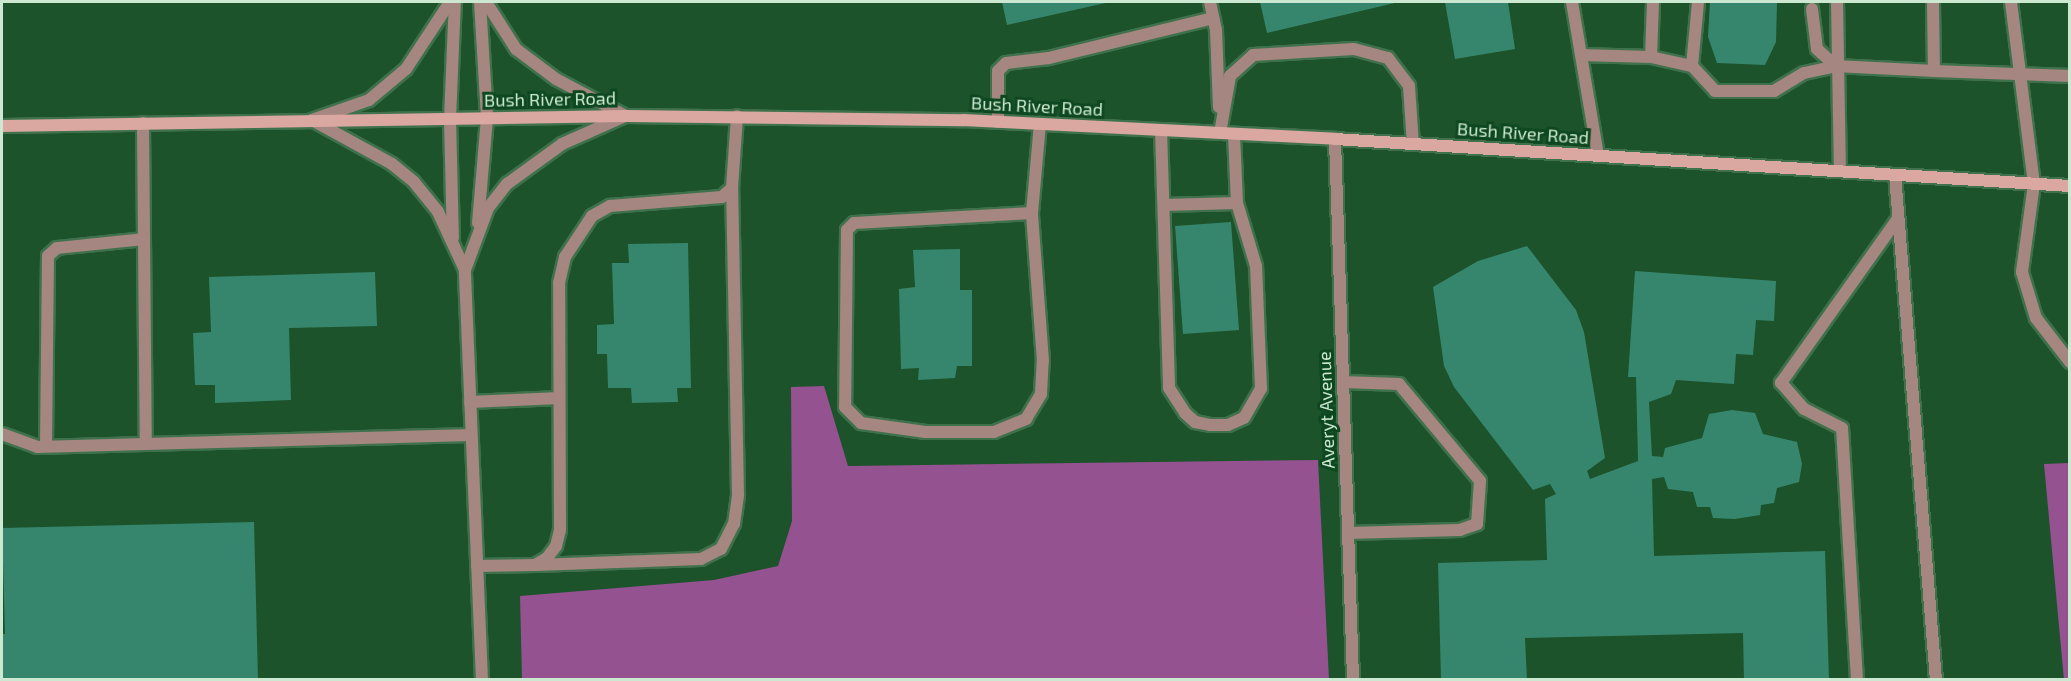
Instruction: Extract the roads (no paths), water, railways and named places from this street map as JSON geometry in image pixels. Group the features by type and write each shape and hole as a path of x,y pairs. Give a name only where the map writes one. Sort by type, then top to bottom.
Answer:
{"main road":[{"name":"Bush River Road","path":"2,126 626,116 998,122 1220,132 2070,186"}],"street":[{"path":"312,120 369,100 406,69 450,2"},
{"path":"453,240 450,119 456,2"},
{"path":"477,233 487,118 480,2"},
{"path":"486,2 516,49 556,79 626,116"},
{"path":"1210,2 1220,132"},
{"path":"1572,2 1598,156"},
{"path":"1651,57 1653,2"},
{"path":"1692,66 1698,2"},
{"path":"1837,2 1839,171"},
{"path":"1933,2 1934,71"},
{"path":"2012,2 2023,75 2034,184 2022,272 2036,318 2070,362"},
{"path":"1812,9 1817,49 1836,66"},
{"path":"998,122 999,71 1006,63 1049,58 1213,18"},
{"path":"1220,132 1230,76 1253,55 1354,49 1388,58 1409,86 1413,144"},
{"path":"1581,55 1651,57 1692,66 1715,91 1774,91 1804,74 1836,66 2070,76"},
{"path":"465,270 488,208 501,192 535,161 562,144 626,116"},
{"path":"477,566 701,559 721,549 734,524 738,494 732,188 737,116"},
{"path":"312,120 402,172 438,212 465,270 482,680"},
{"path":"143,123 146,444"},
{"path":"1032,213 854,223 847,230 845,407 861,423 925,432 994,432 1026,419 1041,394 1043,362 1032,213 1040,124"},
{"path":"1161,130 1169,388 1174,400 1195,422 1228,425 1244,418 1254,408 1261,389 1256,266 1236,203 1234,134"},
{"name":"Averyt Avenue","path":"1335,139 1353,680"},
{"path":"1895,175 1896,221 1936,680"},
{"path":"535,565 548,558 560,530 560,270 592,216 610,206 645,201 722,197 732,188"},
{"path":"1164,205 1236,203"},
{"path":"1857,680 1842,428 1804,410 1781,383 1896,221"},
{"path":"46,446 48,256 57,248 144,238"},
{"path":"1343,382 1399,384 1480,481 1477,524 1460,530 1348,533"},
{"path":"470,402 559,398"},
{"path":"2,434 46,446 471,435"}]}
